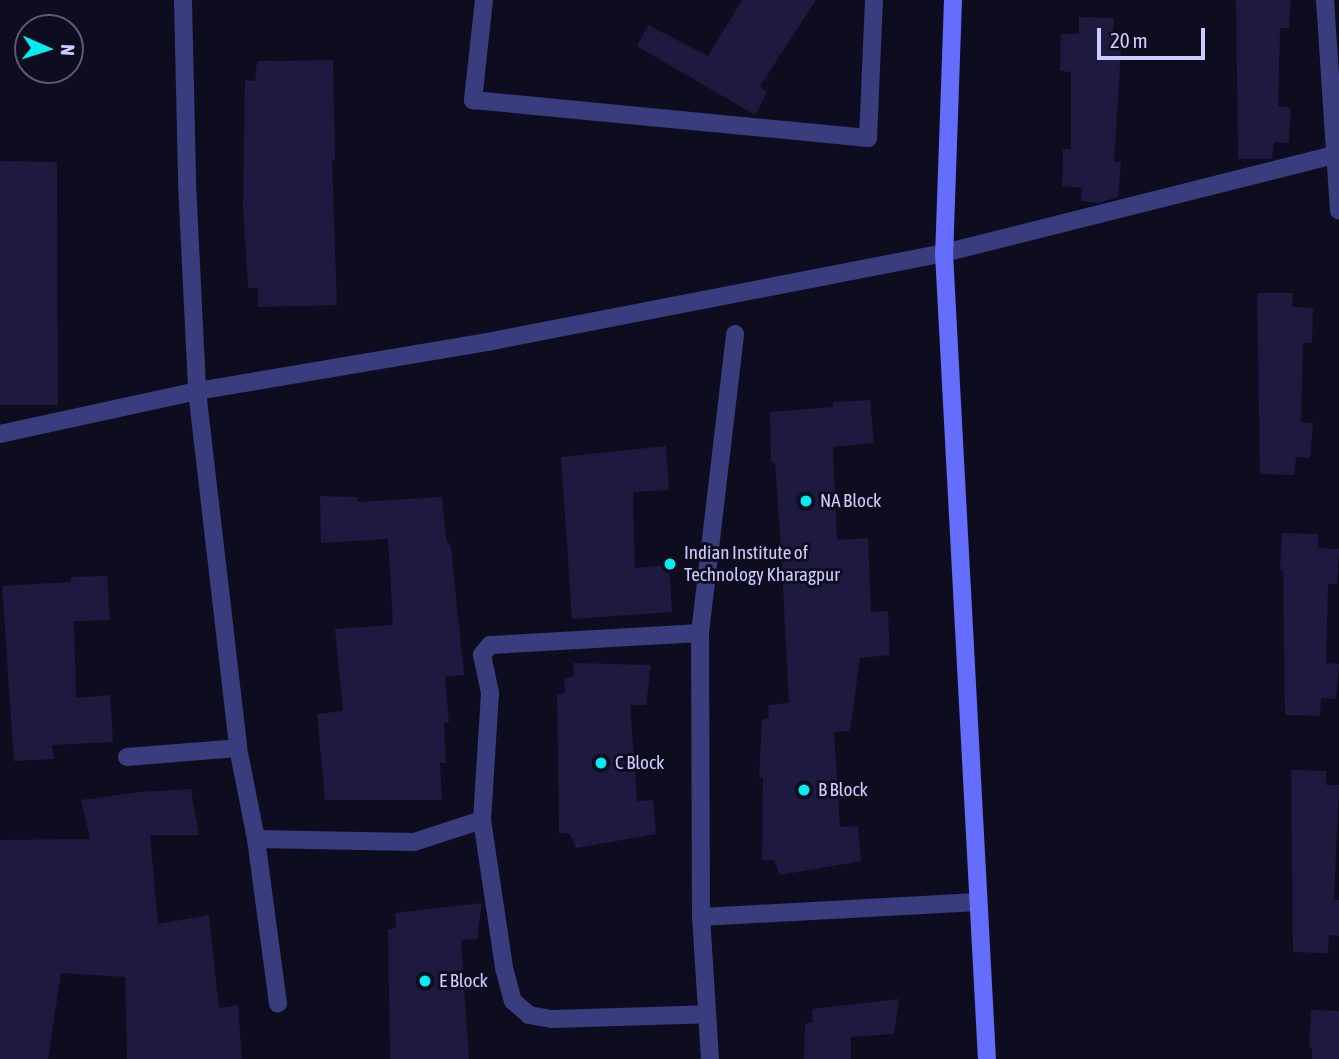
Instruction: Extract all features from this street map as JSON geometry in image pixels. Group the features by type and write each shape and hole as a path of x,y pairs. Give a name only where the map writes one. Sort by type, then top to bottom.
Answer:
{"street":[{"path":"183,0 187,183 197,391 238,748 256,839 278,1004"},
{"path":"484,0 473,100 868,138 874,0"},
{"path":"953,0 944,253 987,1059"},
{"path":"1325,0 1339,211"},
{"path":"0,434 197,391 497,340 944,253 1334,155"},
{"path":"710,1059 701,918 700,633 735,334"},
{"path":"700,633 490,645 481,655 490,693 482,820 504,968 513,1001 529,1015 552,1019 707,1014"},
{"path":"127,757 238,748"},
{"path":"256,839 414,842 482,820"},
{"path":"701,918 978,902"}],"building":[{"path":"742,0 816,0 760,86 767,92 755,115 637,46 648,25 708,56"},
{"path":"1236,0 1291,0 1289,28 1280,28 1278,106 1291,108 1289,143 1274,142 1272,159 1238,159"},
{"path":"1079,17 1114,18 1113,32 1122,32 1114,162 1121,162 1118,197 1098,203 1081,201 1082,188 1062,186 1063,149 1071,149 1071,72 1060,71 1061,34 1079,34"},
{"path":"333,60 335,160 332,160 337,305 258,307 258,288 248,288 243,207 245,80 255,81 257,61"},
{"path":"0,161 57,162 58,405 0,405"},
{"path":"1257,293 1293,293 1292,307 1313,308 1312,343 1303,343 1301,422 1313,423 1310,458 1296,457 1294,475 1260,474"},
{"path":"870,400 874,443 833,447 837,540 868,538 871,612 888,611 890,655 860,658 850,731 834,732 840,827 858,826 861,861 780,875 774,860 762,860 763,777 759,778 762,720 769,718 768,705 789,703 775,463 771,461 770,412 833,407 833,402"},
{"path":"666,446 669,490 633,492 635,568 669,565 672,612 572,619 561,457"},
{"path":"320,496 357,497 358,502 442,497 446,539 451,547 464,675 445,677 449,722 444,724 446,763 440,763 442,800 325,800 317,714 343,711 335,629 393,625 388,539 321,543"},
{"path":"1282,533 1318,534 1318,548 1339,549 1337,584 1328,584 1326,663 1339,664 1336,699 1321,698 1320,716 1285,715 1283,571 1280,571"},
{"path":"107,576 110,620 74,621 76,698 110,695 113,742 52,745 54,759 14,761 2,586 71,582 71,577"},
{"name":"C Block","path":"573,663 651,665 646,705 630,705 637,801 653,800 656,834 576,848 570,834 559,833 557,695 565,692 564,678 574,677"},
{"path":"1291,770 1326,771 1326,785 1339,785 1334,900 1339,900 1339,936 1329,935 1328,953 1293,952"},
{"path":"191,789 199,835 150,835 158,924 209,915 219,1008 238,1005 242,1059 127,1059 125,977 61,973 48,1059 0,1059 0,840 90,839 81,800"},
{"name":"E Block","path":"482,903 477,939 461,940 469,1059 390,1059 388,930 396,927 395,913"},
{"path":"899,999 894,1034 851,1037 851,1059 804,1059 805,1024 813,1022 812,1009"},
{"path":"1311,1010 1339,1011 1339,1059 1312,1059 1312,1048 1309,1047"}],"place":[{"name":"NA Block","path":"806,501"},
{"name":"Indian Institute of Technology Kharagpur","path":"670,564"},
{"name":"C Block","path":"601,763"},
{"name":"B Block","path":"804,790"},
{"name":"E Block","path":"425,981"}]}
